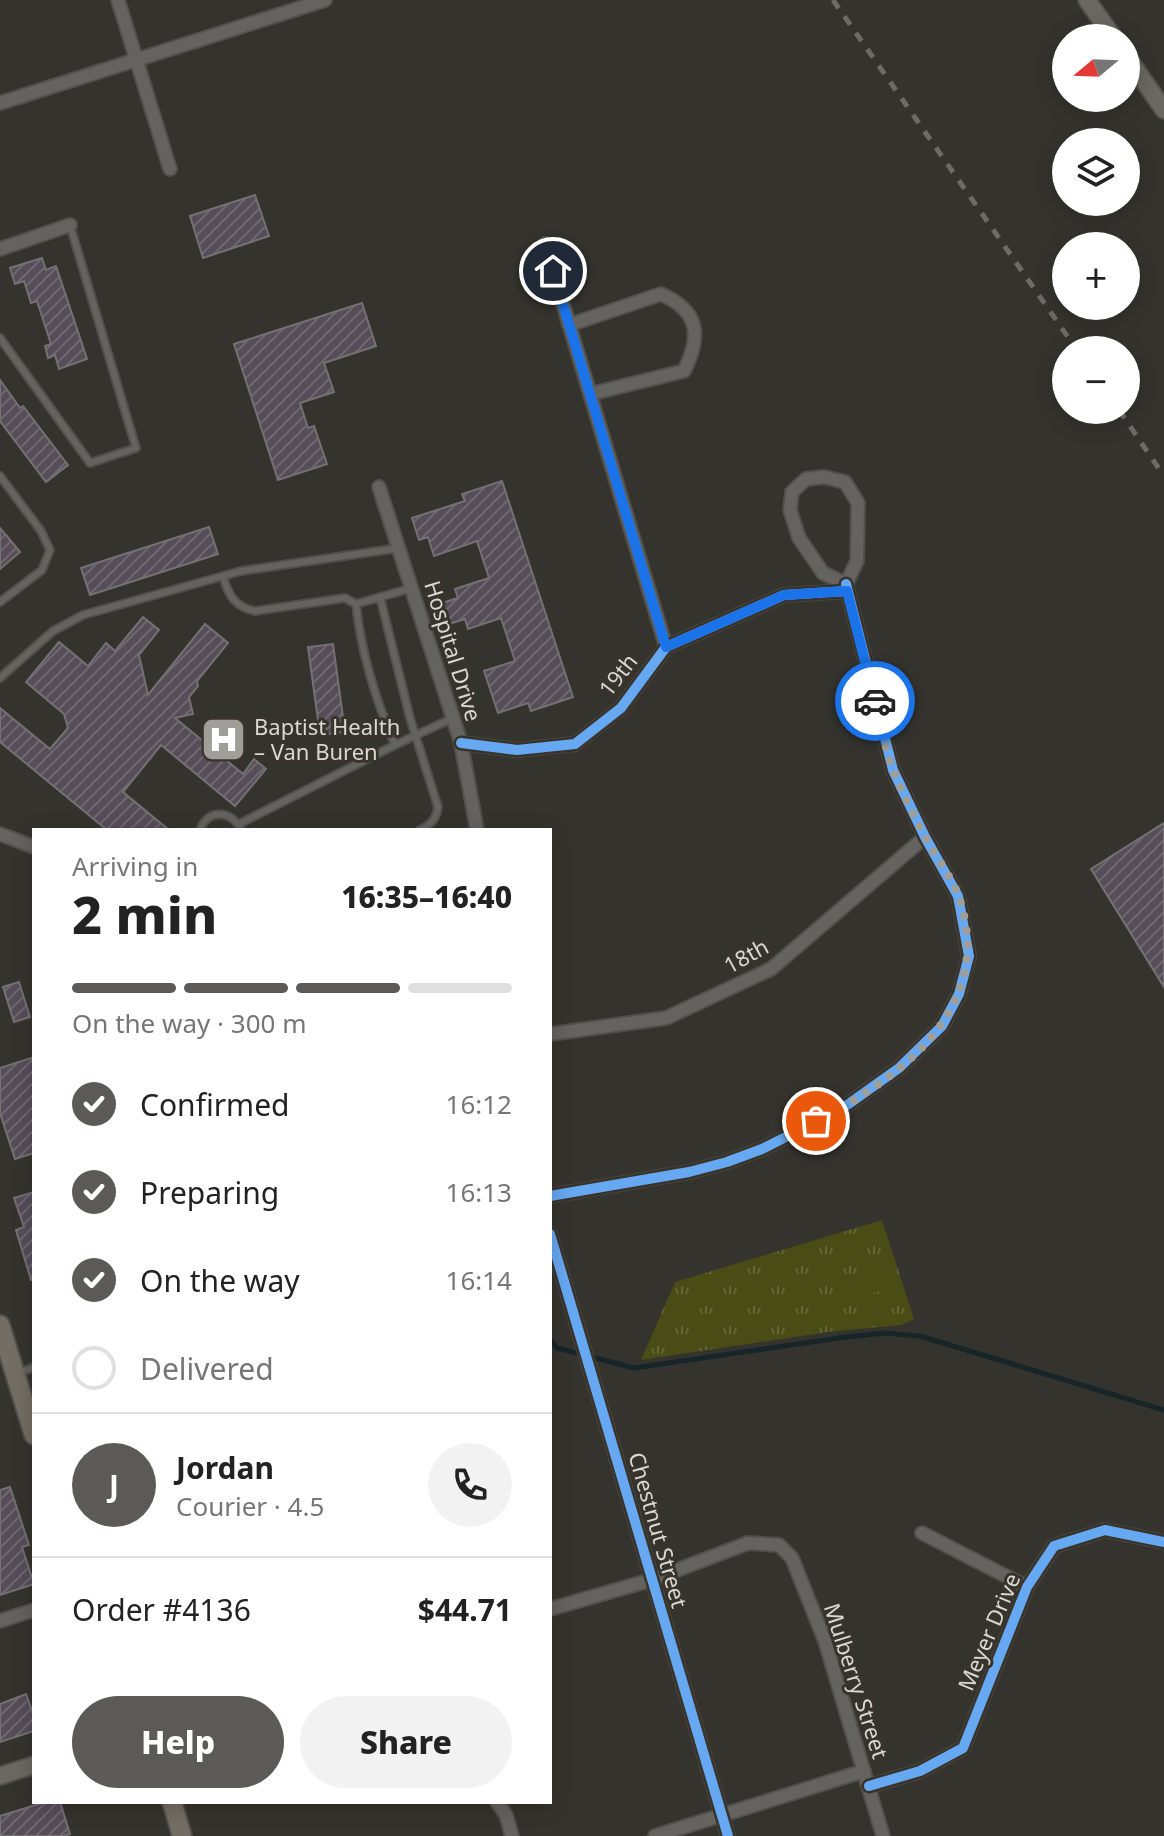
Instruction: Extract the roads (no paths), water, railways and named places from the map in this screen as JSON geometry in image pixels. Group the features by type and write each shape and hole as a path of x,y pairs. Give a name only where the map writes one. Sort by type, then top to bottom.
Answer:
{"main road":[{"path":"0,1325 9,1373 32,1430"},
{"path":"173,1804 182,1836"}],"street":[{"path":"118,0 170,169"},
{"path":"0,103 325,0"},
{"path":"1087,0 1104,24"},
{"path":"1140,75 1164,110"},
{"path":"0,249 70,225"},
{"path":"545,244 666,647"},
{"path":"569,325 661,294 681,303 695,324 694,351 684,371 590,394"},
{"path":"552,1196 689,1172 762,1149 843,1108 890,1075 942,1026 959,994 969,956 958,896 893,770 846,587 857,561 858,503 845,482 824,477 806,479 792,492 790,510 794,525 799,538 823,573 846,587"},
{"name":"Hospital Drive","path":"379,487 461,743 477,828"},
{"name":"19th","path":"461,743 517,750 575,744 621,708 666,647 784,595 846,587"},
{"path":"0,834 32,846"},
{"name":"18th","path":"552,1034 666,1018 771,969 925,837"},
{"name":"Chestnut Street","path":"552,1241 728,1836"},
{"name":"Meyer Drive","path":"869,1786 920,1771 963,1748 1027,1587 1054,1546 1105,1530 1164,1542"},
{"path":"922,1533 1027,1587"},
{"name":"Mulberry Street","path":"651,1580 748,1543 779,1545 792,1558 825,1641 883,1836"},
{"path":"552,1608 651,1580"},
{"path":"0,1621 32,1611"},
{"path":"0,1776 32,1766"},
{"path":"655,1836 864,1771"},
{"path":"498,1804 506,1815 512,1836"}],"lane":[{"path":"0,338 90,463 136,448 70,225"},
{"path":"0,476 41,531 50,550 42,570 0,602"},
{"path":"0,678 53,631 83,615 241,571 399,548"},
{"path":"223,576 232,600 245,609 255,611 345,598 356,604 412,588"},
{"path":"380,597 415,736 438,807 436,818 425,828"},
{"path":"356,604 359,633 385,723 395,745"},
{"path":"201,828 202,823 214,815 228,815 240,827 453,718"},
{"path":"9,1373 32,1367"}],"waterway":[{"path":"552,1342 557,1348 634,1368 839,1338 884,1333 920,1336 1164,1410"}],"railway":[{"path":"833,0 1067,336"},
{"path":"1129,424 1164,476"}],"place":[{"name":"Baptist Health – Van Buren","path":"223,740"}]}
